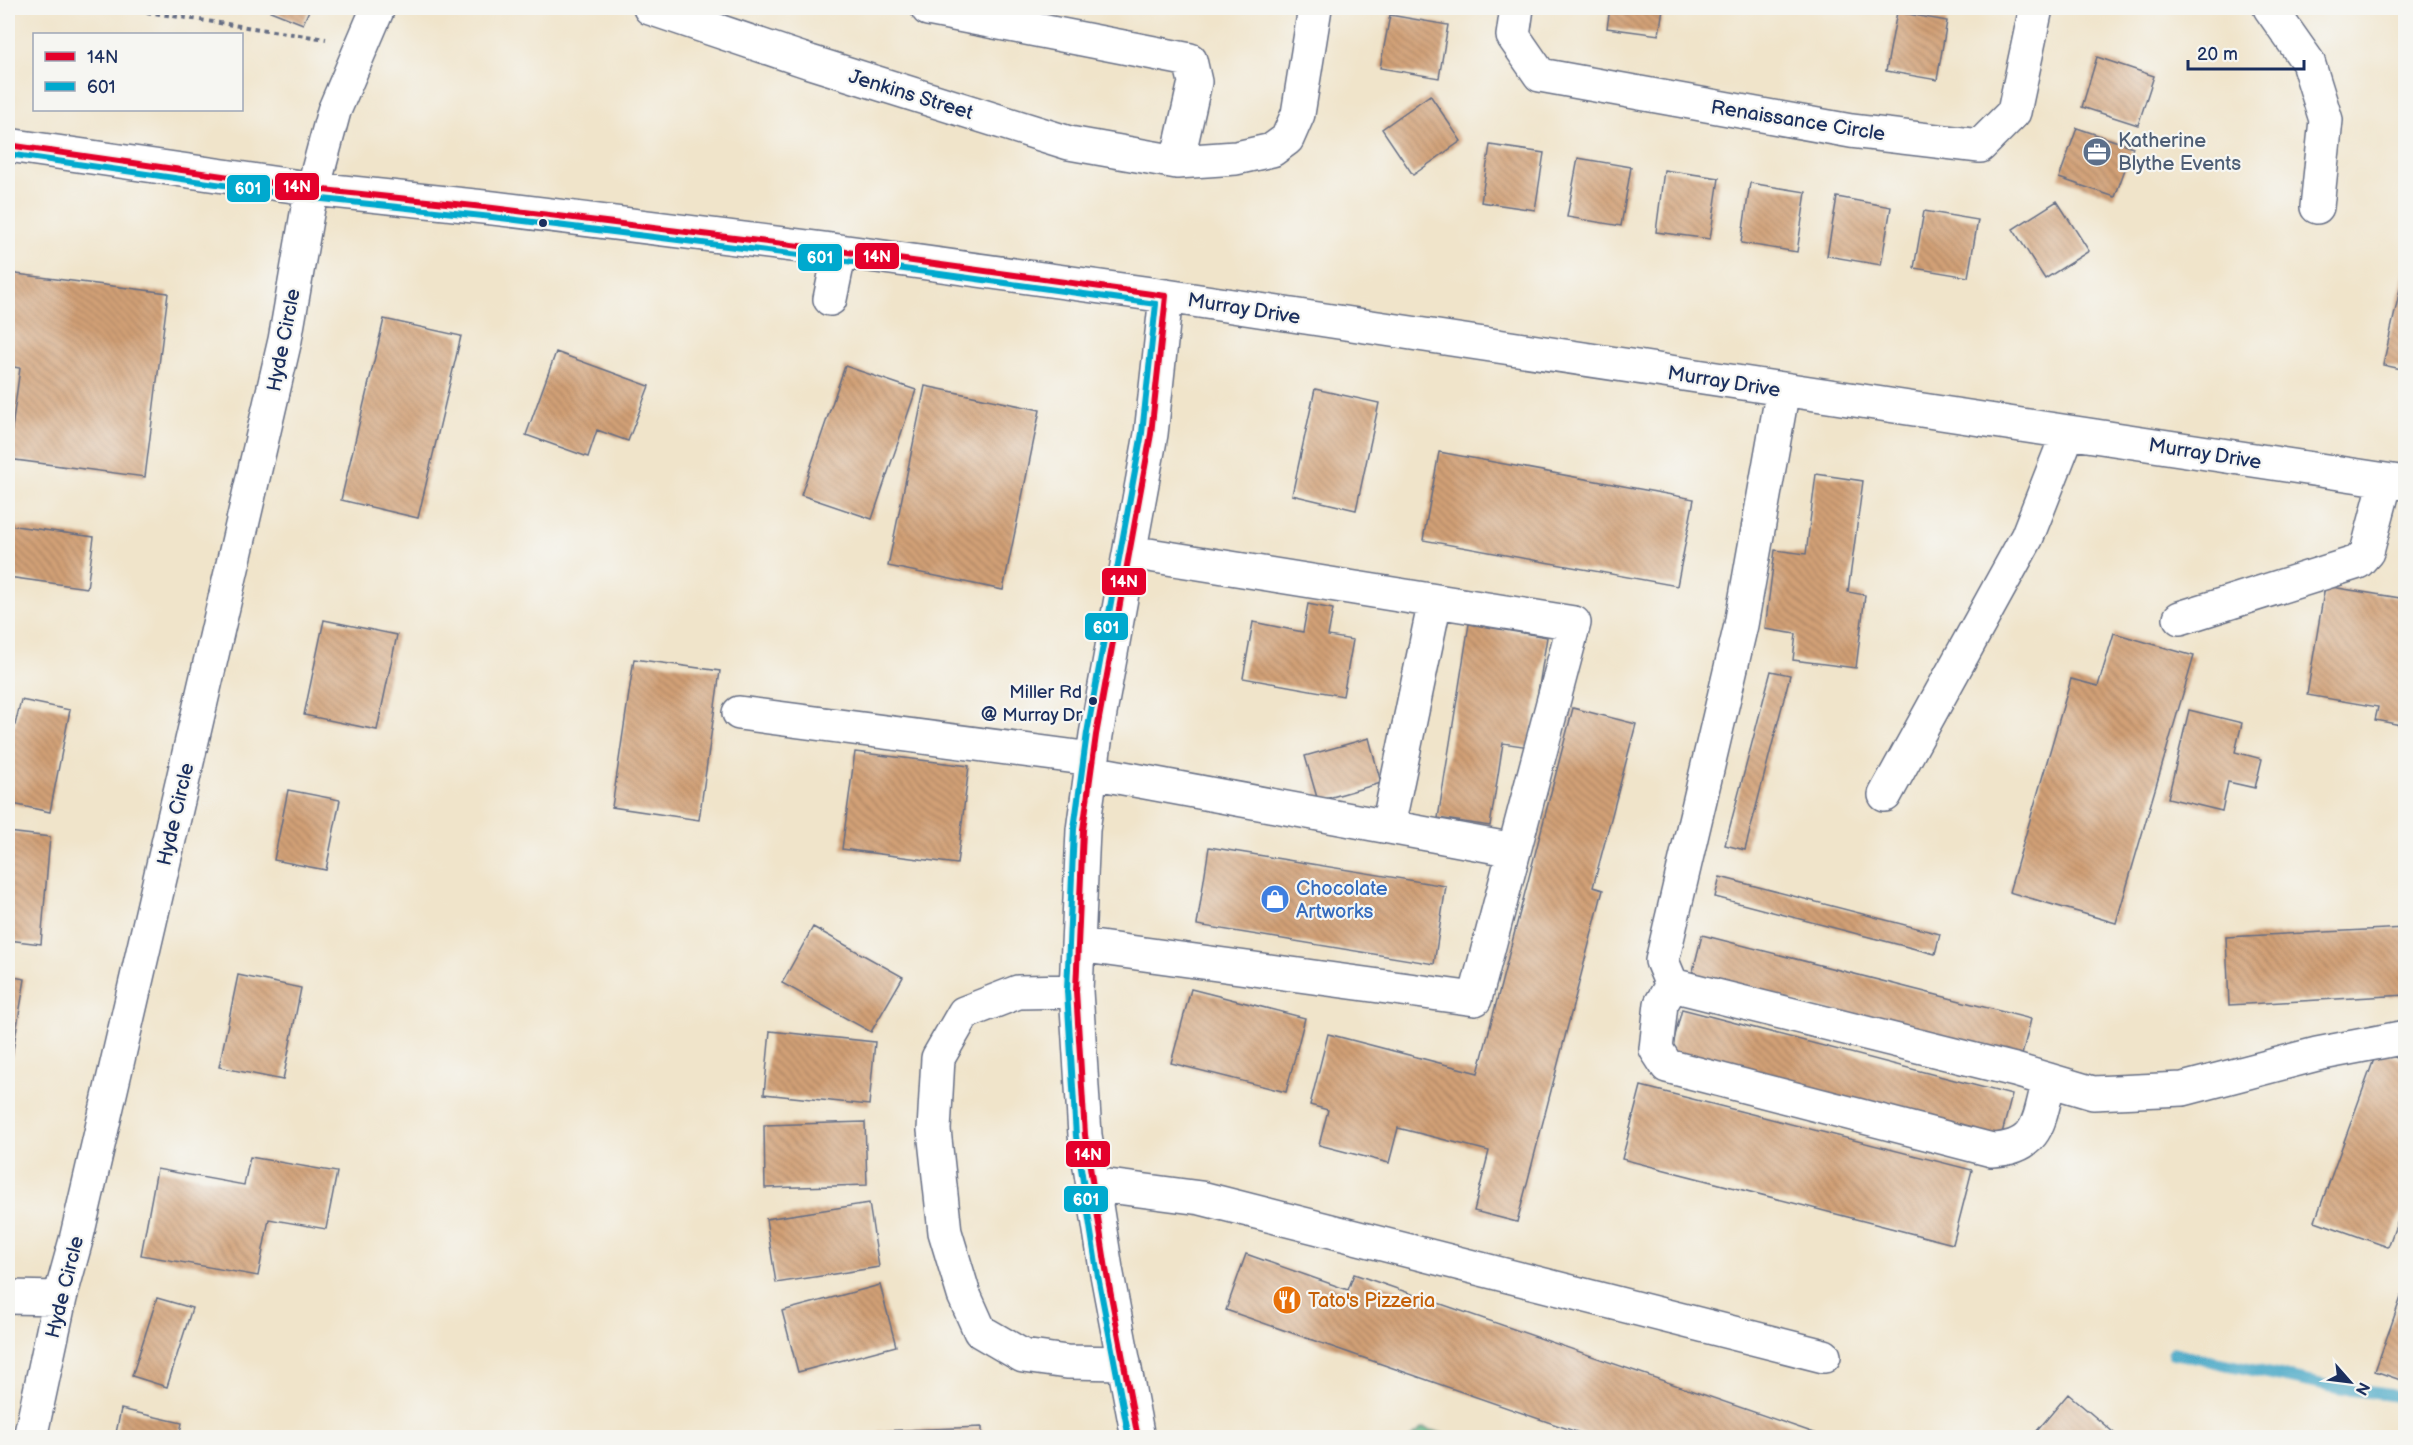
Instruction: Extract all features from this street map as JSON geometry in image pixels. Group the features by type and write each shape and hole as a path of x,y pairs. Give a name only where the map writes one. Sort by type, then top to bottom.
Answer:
{"street":[{"path":"314,189 334,111 378,8"},
{"name":"Jenkins Street","path":"650,8 810,62 1069,143 1177,162 1236,158 1272,150 1287,139 1298,114 1315,8"},
{"name":"Renaissance Circle","path":"1517,8 1513,36 1540,75 1851,131 1980,146 2014,112 2036,8"},
{"path":"2270,8 2308,62 2326,120 2317,207"},
{"path":"928,9 1190,60 1195,82 1177,162"},
{"name":"Murray Drive","path":"8,145 314,189 493,207 840,251 1166,296 2396,482"},
{"name":"Hyde Circle","path":"30,1437 60,1298 81,1217 285,340 308,208 314,189"},
{"path":"830,299 840,251"},
{"path":"1138,1437 1106,1269 1085,1136 1076,991 1083,830 1091,765 1151,434 1166,296"},
{"path":"1672,985 1662,961 1741,625 1783,390"},
{"path":"1886,795 2027,537 2068,433"},
{"path":"2180,618 2358,562 2367,552 2396,482"},
{"path":"1078,945 1475,999 1574,623 1130,552"},
{"path":"1388,826 1435,601"},
{"path":"739,714 1091,765 1514,850"},
{"path":"1672,985 2015,1070 2092,1093 2183,1089 2317,1054 2406,1037"},
{"path":"1672,985 1661,1004 1656,1049 1667,1066 1992,1150 2011,1149 2026,1141 2037,1126 2049,1080"},
{"path":"1076,991 1018,992 964,1013 938,1058 934,1130 945,1232 964,1295 981,1331 1023,1356 1067,1362 1124,1363"},
{"path":"1093,1184 1201,1198 1824,1356"},
{"path":"8,1297 60,1298"}],"path":[{"path":"120,8 362,44"}],"green space":[{"path":"1424,1428 1454,1437 1411,1437"}],"building":[{"path":"263,8 310,8 303,24"},
{"path":"1610,8 1663,8 1659,35 1607,28"},
{"path":"1897,12 1947,21 1937,80 1886,71"},
{"path":"1390,15 1448,25 1439,78 1380,68"},
{"path":"2097,57 2154,76 2138,125 2082,107"},
{"path":"1430,95 1461,141 1413,175 1382,129"},
{"path":"2077,128 2133,147 2115,197 2059,178"},
{"path":"1490,145 1544,153 1535,210 1481,202"},
{"path":"1578,158 1631,167 1621,226 1567,217"},
{"path":"1664,170 1719,178 1710,239 1656,232"},
{"path":"1750,183 1806,192 1797,252 1741,243"},
{"path":"1837,197 1891,207 1881,265 1827,256"},
{"path":"2057,201 2089,251 2045,279 2013,229"},
{"path":"1924,211 1978,220 1968,277 1914,268"},
{"path":"2406,267 2406,370 2383,365"},
{"path":"8,273 168,293 145,477 8,459 20,368 8,366"},
{"path":"384,319 461,336 418,518 341,500"},
{"path":"556,352 649,386 628,441 597,430 588,457 526,435"},
{"path":"845,366 916,390 872,519 801,495"},
{"path":"925,386 1040,410 1003,590 888,566"},
{"path":"1315,389 1379,403 1356,510 1292,495"},
{"path":"1439,452 1694,499 1677,586 1423,540"},
{"path":"1816,474 1863,481 1848,592 1865,595 1856,668 1793,660 1796,634 1765,629 1775,550 1806,554"},
{"path":"8,525 94,537 87,588 8,577"},
{"path":"2325,586 2406,599 2406,726 2375,720 2378,707 2307,695"},
{"path":"1308,604 1333,609 1328,636 1353,640 1343,696 1243,678 1253,622 1303,632"},
{"path":"324,620 397,635 377,730 304,715"},
{"path":"1469,624 1547,637 1529,747 1503,743 1490,826 1438,818"},
{"path":"2114,633 2194,656 2116,923 2009,892 2071,679 2098,686"},
{"path":"634,659 720,671 699,820 612,807"},
{"path":"1771,671 1790,675 1745,850 1725,845"},
{"path":"21,700 70,710 50,812 8,803 8,724 15,725"},
{"path":"1573,708 1636,724 1593,887 1603,890 1517,1222 1474,1211 1489,1151 1398,1128 1389,1163 1319,1145 1328,1110 1310,1105 1328,1034 1478,1073"},
{"path":"2189,710 2242,723 2235,752 2262,759 2255,788 2228,782 2222,811 2168,798"},
{"path":"1369,738 1381,783 1318,801 1305,756"},
{"path":"855,752 969,766 957,864 842,849"},
{"path":"288,790 340,800 326,870 274,860"},
{"path":"8,832 50,837 41,944 8,940"},
{"path":"1209,847 1446,886 1434,964 1197,925"},
{"path":"1720,877 1940,934 1935,954 1715,897"},
{"path":"813,927 903,977 871,1032 782,983"},
{"path":"2406,928 2406,995 2229,1005 2226,937"},
{"path":"1702,935 2031,1019 2021,1059 1692,975"},
{"path":"238,975 301,988 283,1080 219,1067"},
{"path":"8,976 25,979 12,1056 8,1056"},
{"path":"1191,989 1305,1018 1286,1092 1171,1063"},
{"path":"1682,1009 2012,1095 2000,1141 1670,1055"},
{"path":"770,1031 875,1042 869,1105 764,1094"},
{"path":"2377,1051 2406,1061 2406,1198 2388,1247 2315,1221"},
{"path":"1641,1086 1972,1170 1953,1244 1622,1159"},
{"path":"865,1122 867,1185 765,1188 764,1125"},
{"path":"250,1157 337,1172 326,1229 269,1219 258,1276 141,1255 157,1169 244,1185"},
{"path":"869,1203 879,1267 776,1283 766,1219"},
{"path":"1246,1254 1348,1290 1354,1274 1829,1438 1594,1438 1226,1310"},
{"path":"880,1285 896,1346 798,1372 782,1311"},
{"path":"2406,1286 2406,1382 2375,1371"},
{"path":"157,1298 192,1308 167,1387 132,1376"},
{"path":"2068,1394 2120,1438 2031,1438"},
{"path":"121,1409 182,1423 179,1438 115,1438"},
{"path":"982,1427 982,1438 878,1438 878,1431"}],"waterway":[{"path":"2173,1353 2337,1388 2406,1397"}],"transit line":[{"name":"14N","path":"8,145 314,189 493,208 840,251 1166,296"},
{"name":"601","path":"8,154 313,198 492,217 839,260 1156,304 1142,433 1087,733 1074,829 1067,991 1076,1136 1097,1271 1129,1438"},
{"name":"14N","path":"1138,1438 1106,1269 1085,1135 1076,991 1083,830 1096,735 1151,434 1166,296"}],"place":[{"name":"Katherine Blythe Events","path":"2097,152"},
{"name":"Miller Rd @ Murray Dr","path":"1093,701"},
{"name":"Chocolate Artworks","path":"1275,899"},
{"name":"Tato's Pizzeria","path":"1287,1300"}]}
